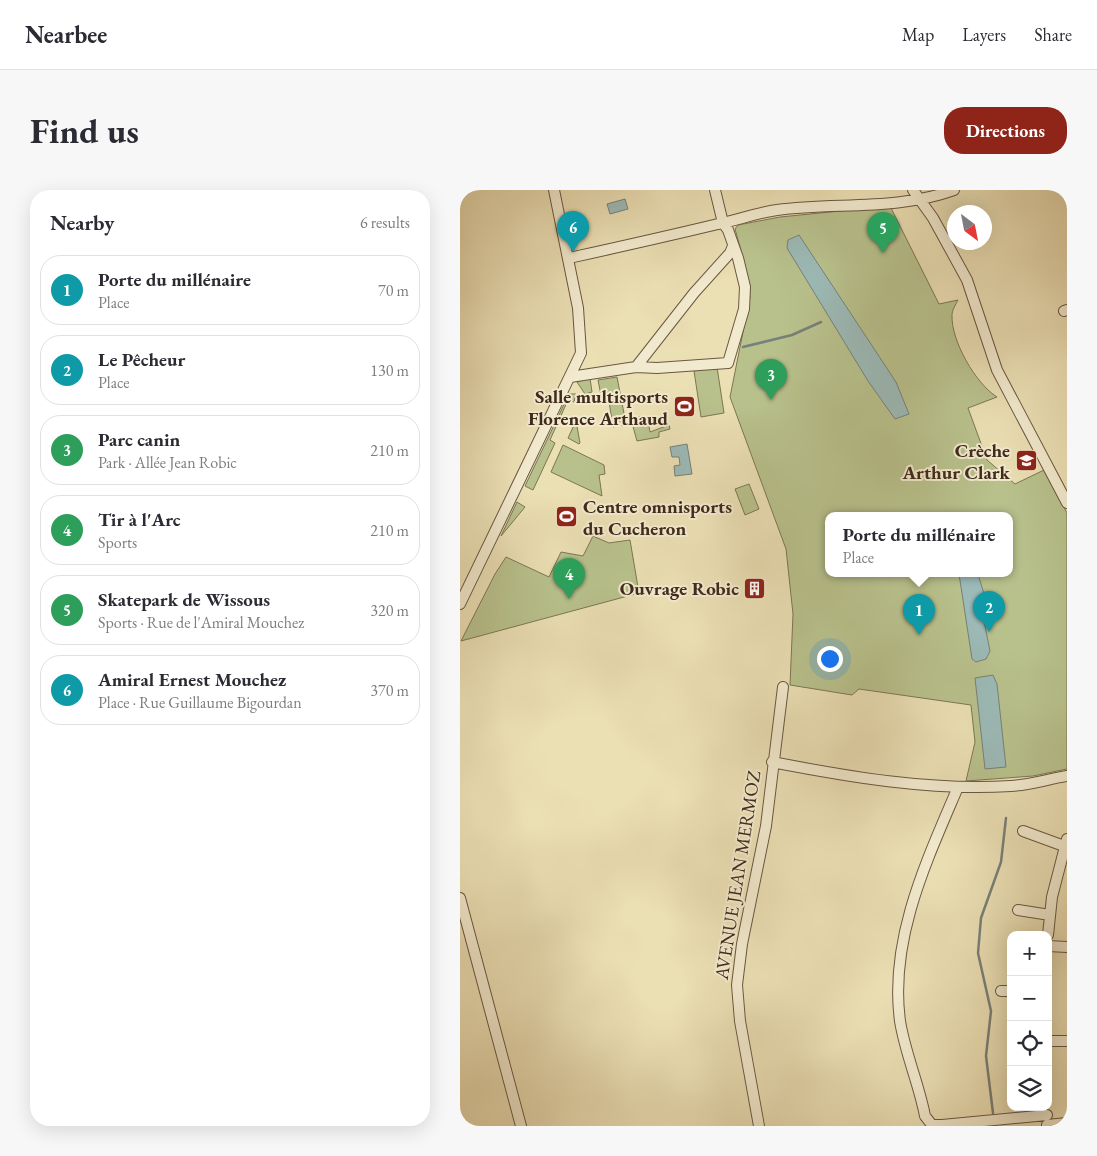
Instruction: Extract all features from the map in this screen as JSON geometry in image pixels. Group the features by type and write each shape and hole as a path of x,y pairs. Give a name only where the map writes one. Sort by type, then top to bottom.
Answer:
{"street":[{"path":"460,604 581,353 578,308 554,190"},
{"path":"570,377 636,367 657,368 728,362 744,309 745,287 728,230 723,223 715,190"},
{"path":"569,258 723,223 745,215 806,207 881,206 916,194 954,190"},
{"path":"916,194 932,218 967,280 997,370 1067,503"},
{"path":"636,367 694,293 730,253 733,246"},
{"name":"AVENUE JEAN MERMOZ","path":"759,1126 740,1022 737,985 742,944 766,826 772,762 783,687"},
{"path":"772,762 845,776 958,787 1012,786 1067,776"},
{"path":"958,787 932,848 912,906 898,962 900,1021 928,1122 942,1125 1047,1118 1067,1123"},
{"path":"1023,831 1066,842 1050,915 1048,931"},
{"path":"460,898 521,1126"},
{"path":"1018,910 1050,915"},
{"path":"1052,946 1067,947"},
{"path":"1052,1041 1067,1041"}],"green space":[{"path":"890,206 939,304 958,300 952,315 960,349 973,372 989,391 997,397 968,408 987,460 1015,484 1044,470 1067,513 1067,769 1033,776 966,781 975,742 971,705 859,689 852,695 790,685 793,614 786,549 730,397 750,297 744,261 735,229 738,225 780,217"},
{"path":"717,367 724,413 701,417 694,371"},
{"path":"617,377 626,424 622,426 621,421 617,422 617,426 613,427 608,395 601,395 598,380"},
{"path":"590,378 592,392 585,394 577,382"},
{"path":"569,394 576,394 574,402 568,400 550,440 555,443 533,490 525,486"},
{"path":"643,416 643,421 648,420 650,432 669,425 670,429 659,432 659,437 637,441 632,423 636,418"},
{"path":"576,421 580,443 579,444 568,438"},
{"path":"563,445 604,465 605,474 599,475 602,496 551,472"},
{"path":"749,484 759,509 745,515 735,489"},
{"path":"517,502 525,507 501,536"},
{"path":"593,536 609,543 630,540 639,593 461,641 495,574 506,557 549,577 561,552 583,556"}],"water":[{"path":"625,199 628,209 610,214 607,204"},
{"path":"799,235 896,382 909,414 895,419 868,381 787,248 788,240"},
{"path":"687,444 692,474 675,476 674,466 680,465 679,457 672,457 670,447"},
{"path":"959,577 979,577 985,597 984,621 990,651 986,659 976,662 972,659"},
{"path":"993,675 997,684 1006,767 985,769 975,678"}],"waterway":[{"path":"743,347 792,335 821,322"},
{"path":"993,1113 986,1056 991,1011 978,953 981,918 1001,862 1006,818"}],"place":[{"name":"Amiral Ernest Mouchez","path":"573,252"},
{"name":"Skatepark de Wissous","path":"883,253"},
{"name":"Parc canin","path":"771,400"},
{"name":"Salle multisports Florence Arthaud","path":"684,407"},
{"name":"Crèche Arthur Clark","path":"1026,461"},
{"name":"Centre omnisports du Cucheron","path":"567,517"},
{"name":"Ouvrage Robic","path":"755,588"},
{"name":"Tir à l'Arc","path":"569,599"},
{"name":"Le Pêcheur","path":"989,632"},
{"name":"Porte du millénaire","path":"919,635"}]}
